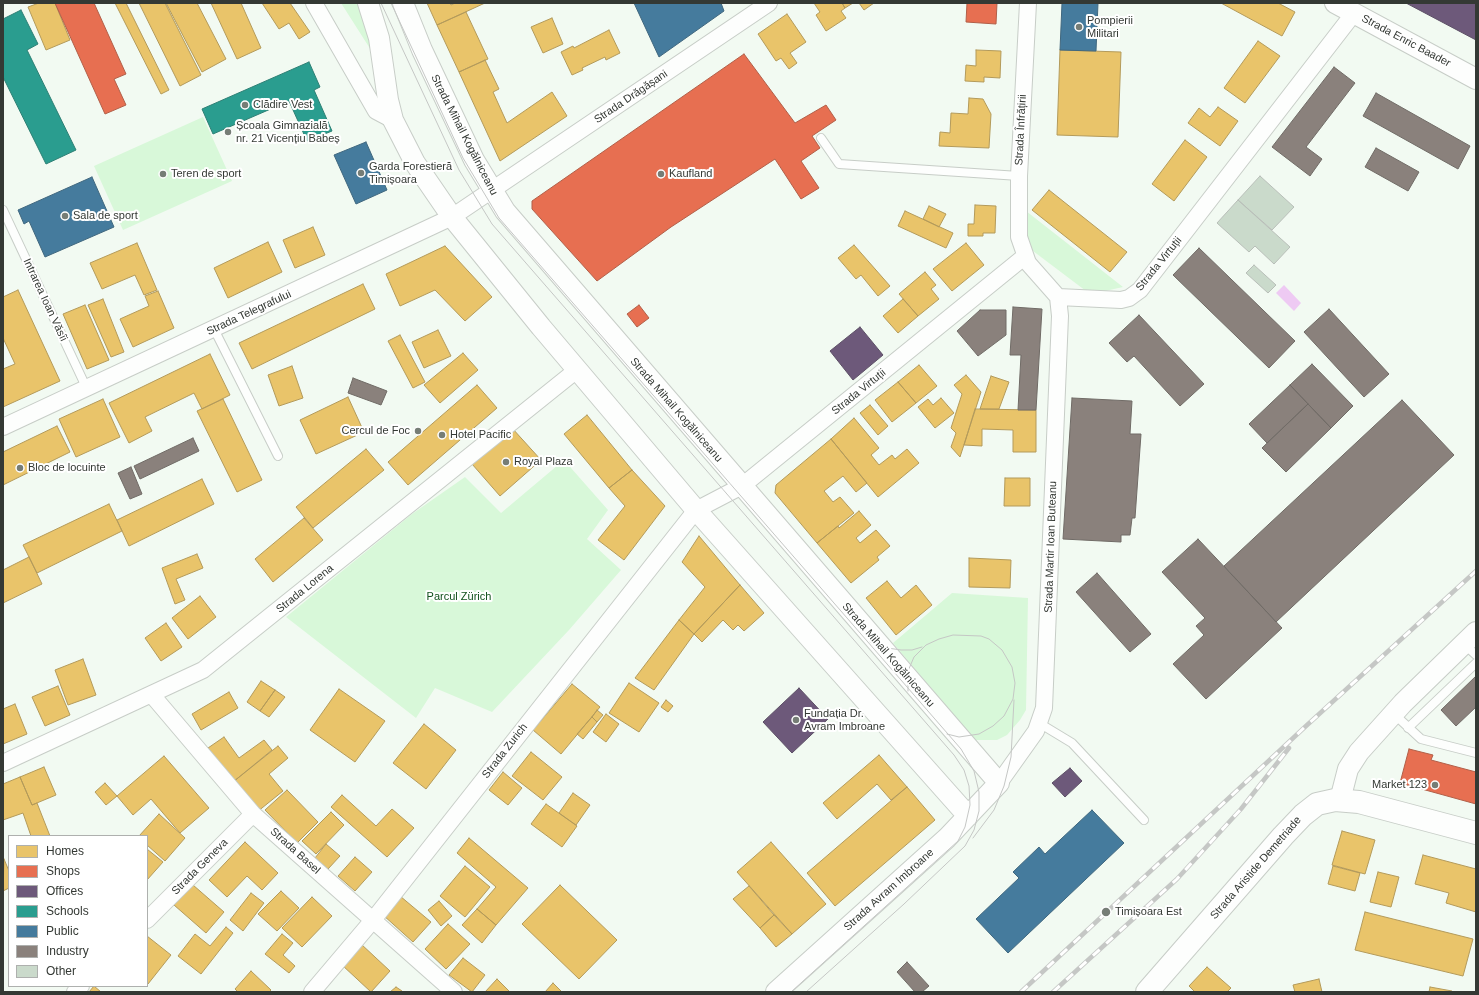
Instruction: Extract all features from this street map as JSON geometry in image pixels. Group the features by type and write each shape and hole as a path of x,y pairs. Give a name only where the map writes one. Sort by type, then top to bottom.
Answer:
{"main road":[{"name":"Strada Aristide Demetriade","path":"1147,992 1303,815 1317,804 1340,800 1385,808 1476,833"}],"street":[{"path":"314,3 376,111 393,120"},
{"path":"368,3 379,38 388,100 393,120 415,163 452,217 482,256 696,510 968,816"},
{"name":"Strada Mihail Kogălniceanu","path":"403,3 422,50 474,160 492,192 512,222 999,783"},
{"name":"Strada Drăgășani","path":"492,192 769,3"},
{"name":"Strada Înfrățirii","path":"1024,257 1019,237 1019,176 1028,3"},
{"name":"Strada Enric Baader","path":"1335,3 1476,79"},
{"name":"Strada Virtuții","path":"1058,297 1120,300 1129,298 1140,290 1354,13"},
{"name":"Strada Telegrafului","path":"3,427 452,217 492,192"},
{"path":"1024,257 1058,297"},
{"name":"Strada Virtuții","path":"696,510 742,486 1024,257"},
{"name":"Strada Martir Ioan Buteanu","path":"999,783 1030,740 1039,723 1044,708 1046,691 1060,316 1058,297"},
{"name":"Strada Lorena","path":"3,764 203,670 578,369"},
{"name":"Strada Zurich","path":"312,992 373,920 696,510"},
{"path":"1340,800 1348,769 1359,752 1393,713 1472,644"},
{"name":"Strada Basel","path":"152,695 253,814 454,992"},
{"name":"Strada Avram Imbroane","path":"776,992 947,838 999,783"},
{"name":"Strada Geneva","path":"148,919 253,814"}],"lane":[{"path":"821,138 839,164 1019,176"},
{"name":"Intrarea Ioan Văsîi","path":"3,210 87,389"},
{"path":"214,329 278,456"},
{"path":"1408,728 1476,663"},
{"path":"1393,713 1421,739 1476,754"},
{"path":"1039,723 1072,743 1144,820"}],"green space":[{"path":"341,3 363,3 376,58"},
{"name":"Teren de sport","path":"203,117 232,181 123,230 94,166"},
{"path":"1026,211 1123,287 1105,291 1086,291 1033,251 1027,241"},
{"name":"Parcul Zürich","path":"564,460 608,510 587,539 621,570 569,630 492,712 435,688 416,718 286,617 412,514 465,477 501,513"},
{"path":"952,593 1028,598 1026,710 1020,720 1007,735 997,740 975,740 893,643"}],"shaded area":[{"path":"1284,285 1301,303 1294,311 1276,293"}],"building: Homes":[{"path":"39,3 55,3 70,40 46,50 28,7"},
{"path":"115,3 126,3 169,90 161,94"},
{"path":"139,3 165,3 201,75 180,86"},
{"path":"166,3 197,3 226,59 202,72"},
{"path":"211,3 241,3 261,48 237,59"},
{"path":"262,3 290,3 310,32 299,39 289,23 279,29"},
{"path":"427,3 450,3 451,5 455,3 485,3 437,25"},
{"path":"814,3 842,3 845,8 841,11 846,18 826,31 816,15 820,12"},
{"path":"842,3 853,3 845,8"},
{"path":"859,3 874,3 864,10"},
{"path":"1221,3 1278,3 1295,12 1282,36"},
{"path":"466,12 488,59 459,72 437,25"},
{"path":"787,14 806,42 790,53 797,63 789,69 781,58 776,61 758,34"},
{"path":"552,18 563,44 543,53 531,27"},
{"path":"609,30 620,53 606,60 605,57 582,68 583,70 572,75 561,52 573,46 574,48"},
{"path":"1258,41 1280,56 1245,103 1224,88"},
{"path":"976,50 1001,51 1000,78 984,77 984,82 965,81 966,65 976,66"},
{"path":"1060,50 1121,52 1118,137 1057,135"},
{"path":"485,60 499,89 493,92 507,123 552,92 567,116 500,161 459,72"},
{"path":"969,98 983,99 991,114 989,148 939,146 940,132 950,133 951,113 968,114"},
{"path":"1218,107 1238,121 1220,146 1188,123 1199,108 1210,117"},
{"path":"1185,140 1207,157 1174,201 1152,184"},
{"path":"1049,190 1127,252 1110,272 1032,210"},
{"path":"975,205 996,206 995,233 983,233 983,236 968,236 968,224 974,224"},
{"path":"929,206 946,214 939,227 923,219"},
{"path":"905,211 953,233 946,248 898,226"},
{"path":"313,227 325,255 295,268 283,240"},
{"path":"268,242 282,272 228,298 214,268"},
{"path":"137,243 157,290 144,295 135,275 102,289 90,263"},
{"path":"966,243 984,265 952,291 933,269"},
{"path":"854,245 890,286 878,296 861,275 856,279 838,258"},
{"path":"445,246 492,297 465,321 435,290 400,306 386,274"},
{"path":"925,272 936,285 931,289 939,299 918,316 899,294"},
{"path":"363,284 375,309 252,369 239,343"},
{"path":"18,290 60,381 3,407 3,369 15,364 3,338 3,297"},
{"path":"158,291 174,328 133,347 120,319 149,306 145,296"},
{"path":"103,299 124,352 111,357 88,305"},
{"path":"903,299 918,316 898,333 883,316"},
{"path":"85,305 109,360 87,369 63,314"},
{"path":"438,330 451,356 424,368 412,342"},
{"path":"400,335 425,382 413,388 388,341"},
{"path":"463,353 478,370 440,403 424,385"},
{"path":"210,354 230,395 202,409 194,393 145,417 152,431 129,443 109,403"},
{"path":"919,365 937,386 916,403 898,382"},
{"path":"292,366 303,398 279,406 268,375"},
{"path":"966,375 981,392 960,457 951,447 956,433 951,428 962,394 954,385"},
{"path":"991,376 1009,382 999,409 980,409"},
{"path":"898,382 916,403 892,422 875,400"},
{"name":"Hotel Pacific","path":"477,385 497,408 408,485 388,462"},
{"path":"348,397 364,432 316,454 300,420"},
{"path":"941,398 954,413 935,428 918,407 928,399 933,405"},
{"path":"103,399 120,437 76,457 59,419"},
{"path":"223,399 262,480 237,492 197,411"},
{"path":"870,405 888,426 878,435 860,413"},
{"path":"975,409 1036,410 1036,452 1013,452 1013,430 982,429 982,446 964,445"},
{"path":"587,415 632,470 609,488 564,434"},
{"path":"854,418 879,448 871,455 879,465 892,455 895,459 907,449 919,463 878,497 831,439"},
{"name":"Bloc de locuinte","path":"57,426 70,452 3,485 3,452"},
{"name":"Royal Plaza","path":"512,428 541,460 500,496 472,464"},
{"path":"831,439 867,483 856,492 843,476 824,491 833,502 840,497 854,513 817,543 775,493 776,485"},
{"path":"366,449 384,470 313,528 296,507"},
{"path":"632,470 665,506 624,560 598,540 625,506 609,488"},
{"path":"1005,478 1030,478 1030,506 1004,506"},
{"path":"202,479 214,504 129,546 117,520"},
{"path":"109,504 122,531 37,573 23,545"},
{"path":"859,511 871,525 856,538 860,543 876,530 890,546 877,557 879,560 851,583 817,543 838,526 839,528"},
{"path":"304,518 323,540 273,582 255,559"},
{"path":"699,536 740,585 694,634 679,620 705,587 682,562"},
{"path":"197,554 203,568 176,579 185,600 175,604 162,568"},
{"path":"29,557 42,584 3,603 3,570"},
{"path":"969,558 1011,560 1010,588 969,587"},
{"path":"887,581 901,598 916,585 932,605 896,635 866,598"},
{"path":"740,585 764,613 744,631 738,625 733,630 723,620 702,642 694,634"},
{"path":"200,596 216,617 188,639 172,618"},
{"path":"679,620 694,634 654,690 635,678"},
{"path":"166,623 182,647 161,661 145,638"},
{"path":"83,659 96,695 68,705 55,670"},
{"path":"261,681 275,690 260,711 247,702"},
{"path":"629,683 659,703 639,732 609,713"},
{"path":"572,684 600,707 561,754 533,730"},
{"path":"58,686 70,715 45,726 32,697"},
{"path":"339,689 385,721 355,762 310,730"},
{"path":"275,690 285,697 269,717 260,711"},
{"path":"229,692 238,708 201,730 192,714"},
{"path":"666,700 673,706 668,712 661,707"},
{"path":"15,704 27,734 3,744 3,709"},
{"path":"597,710 603,715 597,722 592,717"},
{"path":"606,714 619,724 606,742 593,732"},
{"path":"592,717 597,722 583,739 577,734"},
{"path":"424,724 456,750 426,789 393,763"},
{"path":"224,737 239,758 264,740 272,750 233,782 208,748"},
{"path":"278,746 288,758 269,774 283,791 257,812 233,782"},
{"path":"531,752 562,777 543,800 512,776"},
{"path":"879,755 907,787 891,800 877,784 837,819 823,803"},
{"path":"164,756 209,808 180,833 151,799 133,815 117,796"},
{"path":"44,767 56,795 32,805 20,777"},
{"path":"503,772 522,788 508,805 489,790"},
{"path":"20,777 32,805 37,803 50,835 31,835 23,813 3,820 3,784"},
{"path":"105,783 117,796 106,805 95,792"},
{"path":"907,787 935,820 835,906 807,873"},
{"path":"287,790 318,822 297,843 265,810"},
{"path":"573,793 590,805 576,825 559,813"},
{"path":"342,795 376,826 392,809 414,828 387,857 331,807"},
{"path":"546,804 577,826 562,847 531,824"},
{"path":"331,812 344,825 316,854 302,841"},
{"path":"159,814 185,838 165,861 148,846 148,835 140,835"},
{"path":"1342,831 1375,840 1365,874 1332,865"},
{"path":"469,838 528,888 496,925 477,909 496,887 457,853"},
{"path":"245,842 278,873 262,890 247,876 227,897 209,880"},
{"path":"771,842 826,904 792,934 737,872"},
{"path":"326,844 340,856 328,869 315,858"},
{"path":"148,850 163,862 148,879"},
{"path":"1423,855 1476,869 1476,912 1446,903 1449,893 1415,884"},
{"path":"355,857 372,872 355,891 338,876"},
{"path":"4,859 8,869 8,888 3,891"},
{"path":"465,866 490,887 465,917 440,896"},
{"path":"1333,866 1360,873 1355,891 1328,884"},
{"path":"1378,872 1399,877 1391,907 1370,902"},
{"path":"193,885 224,912 206,933 174,905"},
{"path":"560,885 617,940 579,979 522,924"},
{"path":"749,886 774,915 760,928 733,899"},
{"path":"281,891 299,908 277,931 258,914"},
{"path":"251,893 264,903 243,931 230,920"},
{"path":"400,896 431,922 413,942 383,915"},
{"path":"312,897 332,916 302,947 282,928"},
{"path":"439,901 452,916 441,926 428,910"},
{"path":"477,909 496,925 482,943 462,925"},
{"path":"1365,912 1473,939 1463,976 1355,950"},
{"path":"774,915 792,934 776,947 760,928"},
{"path":"448,924 470,944 446,969 425,949"},
{"path":"226,927 233,933 201,974 178,956 195,934 210,946"},
{"path":"282,934 293,943 283,955 295,966 289,973 265,954"},
{"path":"148,937 171,955 148,984"},
{"path":"361,944 390,971 371,992 342,965"},
{"path":"463,958 485,975 472,992 449,975"},
{"path":"1207,967 1231,988 1227,992 1195,992 1189,986"},
{"path":"251,971 271,990 269,992 238,992 235,989"},
{"path":"497,979 510,992 485,992"},
{"path":"1319,979 1322,992 1295,992 1293,985"},
{"path":"553,983 562,992 545,992"},
{"path":"93,987 95,987 101,992 89,992"},
{"path":"396,987 402,991 390,992"},
{"path":"1430,987 1452,991 1452,992 1429,992"}],"building: Shops":[{"path":"55,3 94,3 126,74 114,79 126,105 105,114"},
{"path":"967,3 997,3 996,24 966,22"},
{"name":"Kaufland","path":"744,54 795,123 826,105 836,120 812,136 820,148 801,161 819,188 801,199 775,159 671,227 597,281 532,209 532,201"},
{"path":"639,305 649,318 637,327 627,314"},
{"path":"1409,749 1433,755 1431,760 1476,772 1476,804 1400,783"}],"building: Offices":[{"path":"1406,3 1476,3 1476,40"},
{"path":"860,327 883,355 853,380 830,351"},
{"name":"Fundația Dr. Avram Imbroane","path":"799,688 828,719 792,753 763,722"},
{"path":"1070,768 1082,781 1065,797 1052,783"}],"building: Schools":[{"path":"21,10 38,44 27,50 76,150 46,164 3,77 3,19"},
{"name":"Clădire Vest","path":"309,62 320,87 314,90 332,131 307,141 289,101 213,134 202,109"}],"building: Public":[{"path":"634,3 721,3 724,11 659,57"},
{"name":"Pompierii Militari","path":"1062,3 1098,3 1096,51 1060,50"},
{"name":"Garda Forestieră Timișoara","path":"366,142 387,190 356,204 334,155"},
{"name":"Sala de sport","path":"92,177 114,227 45,257 29,221 24,224 18,210"},
{"path":"1092,810 1124,843 1008,953 976,919 1019,878 1013,872 1039,847 1045,854"}],"building: Industry":[{"path":"1334,67 1355,83 1306,147 1322,159 1310,176 1272,147"},
{"path":"1376,93 1470,146 1458,169 1363,116"},
{"path":"1376,148 1419,172 1408,191 1365,167"},
{"path":"1199,248 1295,341 1269,368 1173,275"},
{"path":"1013,307 1042,309 1036,410 1018,410 1021,355 1010,355"},
{"path":"1329,309 1389,374 1364,397 1304,332"},
{"path":"980,310 1006,310 1006,335 978,356 957,331"},
{"path":"1139,315 1204,384 1180,406 1134,356 1127,362 1109,343"},
{"path":"1312,364 1353,406 1331,428 1290,385"},
{"path":"353,378 387,391 381,405 348,393"},
{"path":"1290,385 1308,404 1267,443 1249,424"},
{"path":"1072,398 1132,401 1130,434 1141,434 1135,518 1132,518 1130,535 1121,535 1121,542 1063,539"},
{"path":"1402,400 1454,455 1276,622 1224,566"},
{"path":"1308,404 1331,428 1286,472 1262,448"},
{"path":"193,438 199,451 140,479 134,466"},
{"path":"131,467 142,494 130,499 118,473"},
{"path":"1198,539 1282,628 1206,699 1173,664 1204,635 1196,626 1205,618 1162,572"},
{"path":"1097,573 1151,634 1130,652 1076,592"},
{"path":"1476,676 1476,707 1456,726 1441,710"},
{"path":"907,962 929,986 922,992 915,992 897,972"}],"building: Other":[{"path":"1260,176 1294,207 1272,230 1238,200"},
{"path":"1238,200 1290,247 1274,264 1255,246 1249,252 1217,223"},
{"path":"1254,265 1276,285 1268,293 1246,273"}],"tram line":[{"path":"381,3 459,170 492,224 954,755 964,770 969,786 970,805 965,827 958,841 791,992"},
{"path":"391,3 463,158 499,218 961,749 974,771 979,792 979,811 974,830 965,846 904,904 806,992"},
{"path":"908,691 908,671 914,657 926,645 939,639 953,635 981,636 989,639 1002,650 1012,667 1015,683 1013,699 1004,716 993,726 979,734 959,737 947,734"},
{"path":"870,642 881,647 901,650 912,650 922,647"},
{"path":"973,838 994,810 1004,786 1011,757 1014,700"}],"railway":[{"path":"1021,992 1306,726 1476,571"},
{"path":"1053,992 1177,879 1241,809 1289,748"}],"place":[{"name":"Pompierii Militari","path":"1079,27"},
{"name":"Clădire Vest","path":"245,105"},
{"name":"Școala Gimnazială nr. 21 Vicențiu Babeș","path":"228,132"},
{"name":"Garda Forestieră Timișoara","path":"361,173"},
{"name":"Teren de sport","path":"163,174"},
{"name":"Kaufland","path":"661,174"},
{"name":"Sala de sport","path":"65,216"},
{"name":"Cercul de Foc","path":"418,431"},
{"name":"Hotel Pacific","path":"442,435"},
{"name":"Royal Plaza","path":"506,462"},
{"name":"Bloc de locuinte","path":"20,468"},
{"name":"Fundația Dr. Avram Imbroane","path":"796,720"},
{"name":"Market 123","path":"1435,785"},
{"name":"Timișoara Est","path":"1106,912"}]}
